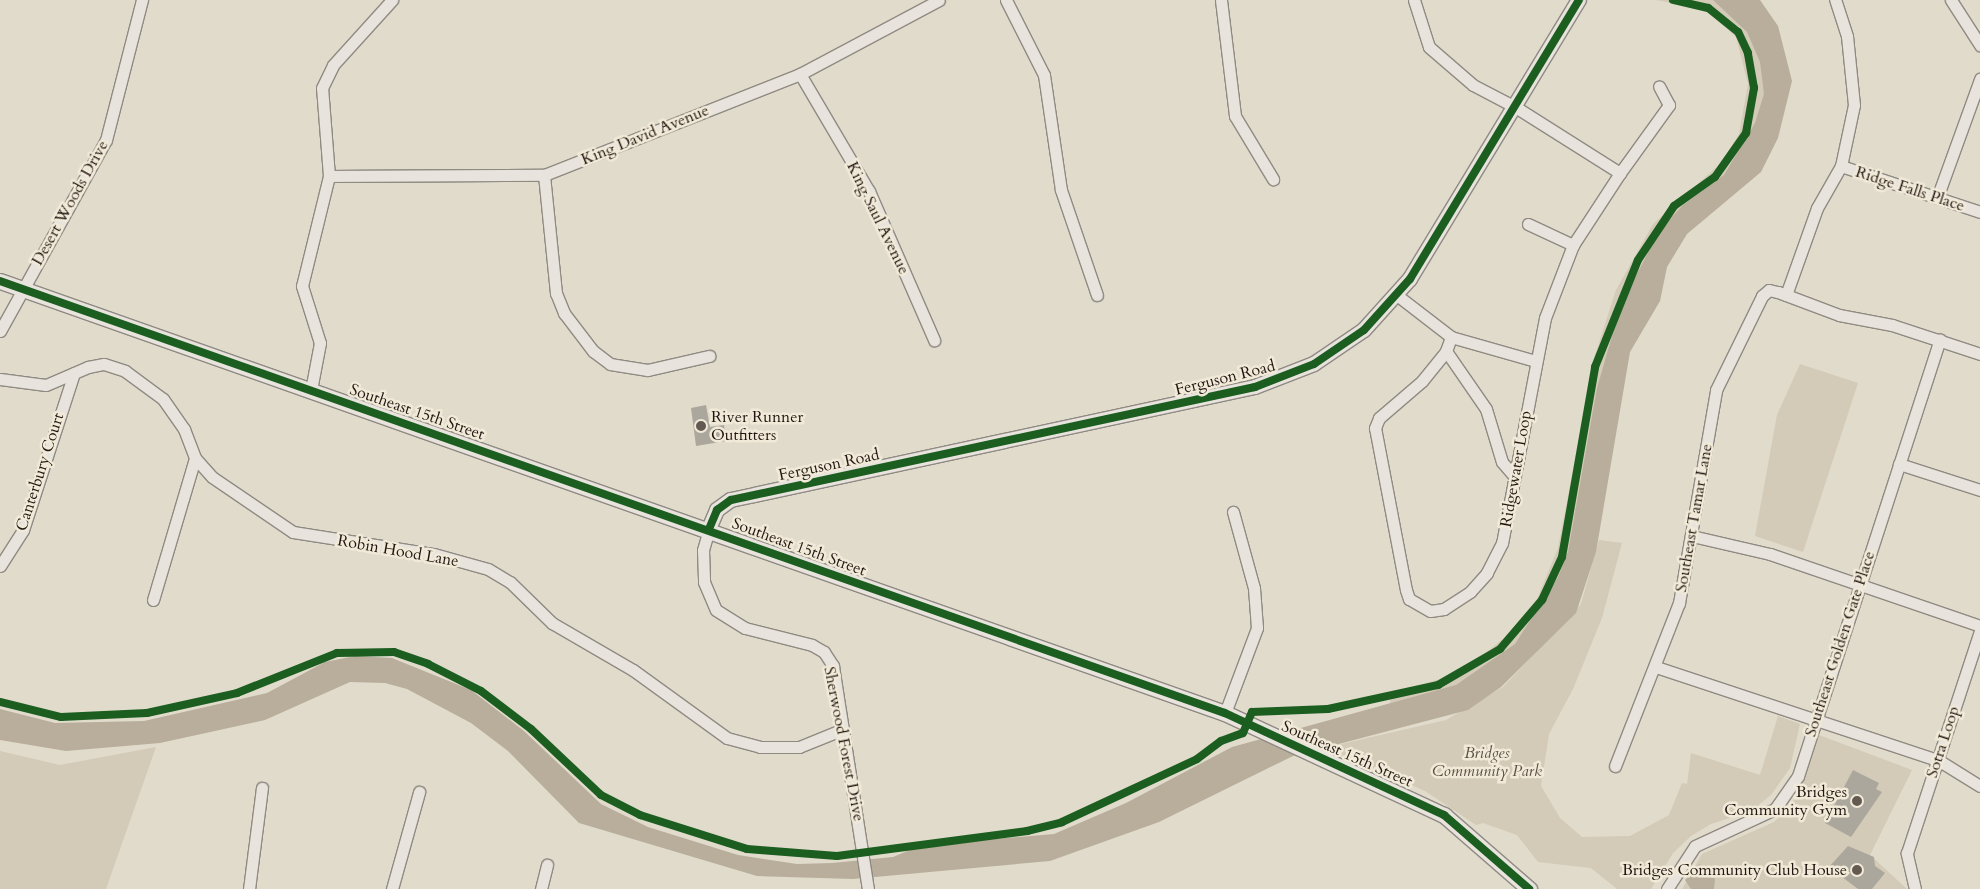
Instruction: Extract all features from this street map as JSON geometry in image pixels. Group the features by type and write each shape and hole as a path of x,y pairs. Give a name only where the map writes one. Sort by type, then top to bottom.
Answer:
{"main road":[{"name":"Southeast 15th Street","path":"0,281 709,529 1225,713 1444,815 1529,889"}],"street":[{"name":"Desert Woods Drive","path":"0,331 24,289 50,234 106,140 142,0"},
{"path":"311,390 320,344 302,286 303,267 329,176 324,82 333,65 392,0"},
{"name":"King David Avenue","path":"329,176 544,175 800,74 939,0"},
{"path":"1006,0 1044,75 1061,190 1097,295"},
{"path":"1221,0 1235,116 1273,179"},
{"path":"1414,0 1429,47 1473,86 1517,108 1620,173"},
{"name":"Ferguson Road","path":"709,529 717,510 731,500 1285,377 1346,344 1398,296 1517,108 1579,0"},
{"path":"1835,0 1847,36 1854,105 1841,166 1817,208 1786,295 1839,315 1940,340 1980,354"},
{"path":"1952,0 1977,29 1980,45"},
{"name":"King Saul Avenue","path":"800,74 869,191 934,340"},
{"path":"1937,198 1968,100 1980,79"},
{"name":"Ridgewater Loop","path":"1451,337 1446,351 1422,381 1379,418 1375,428 1406,590 1419,607 1444,610 1487,572 1509,517 1535,361 1573,245 1620,173 1669,105 1659,86"},
{"name":"Ridge Falls Place","path":"1841,166 1980,212"},
{"path":"544,175 556,293 564,313 593,351 610,364 648,370 709,356"},
{"path":"1528,224 1573,245"},
{"name":"Southeast Tamar Lane","path":"1615,766 1656,667 1679,603 1716,390 1762,296 1769,290 1786,295"},
{"path":"1398,296 1451,337 1535,361"},
{"name":"Southeast Golden Gate Place","path":"1667,889 1695,846 1760,819 1787,798 1815,719 1940,340"},
{"path":"1446,351 1486,409 1502,462 1515,477"},
{"name":"Robin Hood Lane","path":"0,379 46,385 104,364 142,381 163,399 184,429 195,458 212,477 293,532 434,554 488,569 510,582 552,622 633,670 727,738 760,747 799,747 841,730"},
{"name":"Canterbury Court","path":"0,566 23,530 74,374"},
{"path":"153,600 195,458"},
{"path":"1899,464 1980,490"},
{"path":"1225,713 1257,628 1254,588 1233,512"},
{"name":"Sherwood Forest Drive","path":"709,529 703,550 704,582 716,610 745,628 800,641 824,652 833,666 841,730 868,886"},
{"path":"1692,536 1770,554 1858,588 1980,626"},
{"name":"Sotra Loop","path":"1915,889 1907,853 1980,631"},
{"path":"1656,667 1938,760 1980,786"},
{"path":"249,889 262,788"},
{"path":"392,889 419,792"},
{"path":"541,889 547,866"}],"green space":[{"path":"1656,0 1736,0 1755,20 1770,115 1641,296 1583,551 1520,658 1384,720 1393,693 1440,679 1477,660 1510,633 1537,599 1558,548 1595,355 1616,290 1653,224 1721,163 1739,134 1748,84 1736,37 1706,10"},
{"path":"1800,364 1858,383 1803,552 1755,536 1777,415"},
{"name":"Bridges Community Park","path":"1599,540 1622,543 1602,618 1573,689 1549,734 1541,786 1560,818 1582,837 1630,836 1669,815 1682,783 1687,784 1691,753 1760,775 1778,716 1800,724 1790,768 1771,795 1751,811 1711,824 1691,836 1673,853 1651,889 1617,889 1591,868 1538,862 1517,835 1483,823 1476,825 1425,791 1324,748 1446,720 1503,687 1581,604"},
{"path":"1819,735 1912,770 1870,855 1907,889 1682,889 1702,854 1774,822 1792,805"},
{"path":"156,747 106,889 0,889 0,751 60,765"}],"shaded area":[{"path":"1713,0 1760,0 1778,26 1792,81 1778,138 1761,172 1687,234 1667,267 1660,301 1630,352 1596,552 1576,613 1501,687 1468,710 1293,756 1159,822 1050,861 853,879 757,876 579,823 508,751 471,723 407,689 385,683 350,682 265,720 160,743 66,751 0,740 0,709 55,723 144,721 267,693 325,662 355,656 392,658 471,690 524,731 601,804 648,827 738,855 797,864 832,863 893,857 922,845 1054,834 1126,803 1232,747 1456,685 1515,644 1558,577 1568,552 1597,388 1621,305 1659,231 1683,205 1724,175 1755,123 1764,94 1760,62 1747,32"},
{"path":"1700,864 1715,879 1714,889 1691,889 1685,880"}],"building":[{"name":"River Runner Outfitters","path":"706,405 710,427 724,425 726,441 696,446 691,408"},
{"name":"Bridges Community Gym","path":"1853,770 1879,783 1876,789 1882,792 1851,837 1825,823"},
{"name":"Bridges Community Club House","path":"1848,846 1874,857 1875,866 1885,873 1872,889 1858,889 1829,867"}],"cycle path":[{"path":"709,529 717,510 731,500 1255,387 1314,364 1364,330 1410,279 1579,0"},
{"path":"0,702 61,717 147,713 237,693 337,653 394,652 428,664 481,691 531,729 601,795 640,815 747,849 837,856 1027,831 1062,822 1197,759 1221,741 1243,733 1252,712 1328,709 1438,685 1500,649 1542,600 1562,557 1595,367 1638,260 1674,206 1715,177 1746,133 1754,88 1748,53 1738,32 1708,8 1673,0"},
{"path":"0,281 1225,713 1444,815 1529,889"}],"place":[{"name":"River Runner Outfitters","path":"701,426"},
{"name":"Bridges Community Gym","path":"1857,801"},
{"name":"Bridges Community Club House","path":"1857,870"}]}
